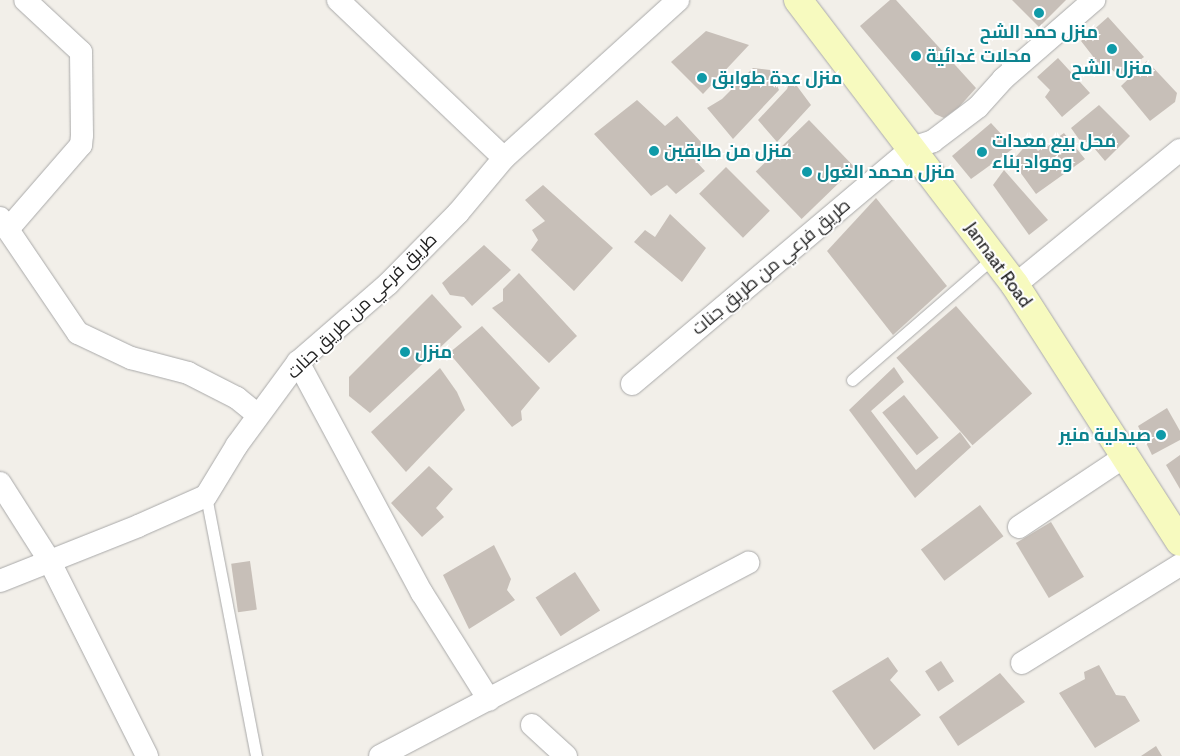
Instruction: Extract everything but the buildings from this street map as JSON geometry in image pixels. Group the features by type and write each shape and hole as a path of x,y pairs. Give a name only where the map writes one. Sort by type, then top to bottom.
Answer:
{"street":[{"path":"25,0 82,52 82,135 81,144 4,223 78,333 131,358 188,373 237,398 258,415"},
{"path":"338,0 504,158"},
{"name":"طريق فرعي من طريق جنات","path":"206,496 258,415 298,362 388,284 458,212 504,158 678,0"},
{"name":"Jannaat Road","path":"798,0 1015,285 1180,542"},
{"name":"طريق فرعي من طريق جنات","path":"632,384 912,148 933,141 978,107 1003,80 1094,0"},
{"path":"1015,285 1180,150"},
{"path":"298,362 422,593 488,700"},
{"path":"1019,527 1124,457"},
{"path":"0,483 49,560 147,756"},
{"path":"0,581 138,526 206,496"},
{"path":"380,756 748,563"},
{"path":"1022,663 1180,565"},
{"path":"532,725 566,756"}],"lane":[{"path":"852,380 993,258"},
{"path":"206,496 256,756"}],"place":[{"name":"منزل حمد الشح","path":"1039,13"},
{"name":"منزل الشح","path":"1112,49"},
{"name":"محلات غدائية","path":"916,56"},
{"name":"منزل عدة طوابق","path":"702,78"},
{"name":"منزل من طابقين","path":"654,151"},
{"name":"محل بيع معدات ومواد بناء","path":"982,152"},
{"name":"منزل محمد الغول","path":"807,172"},
{"name":"منزل","path":"405,352"},
{"name":"صيدلية منير","path":"1161,435"}]}
